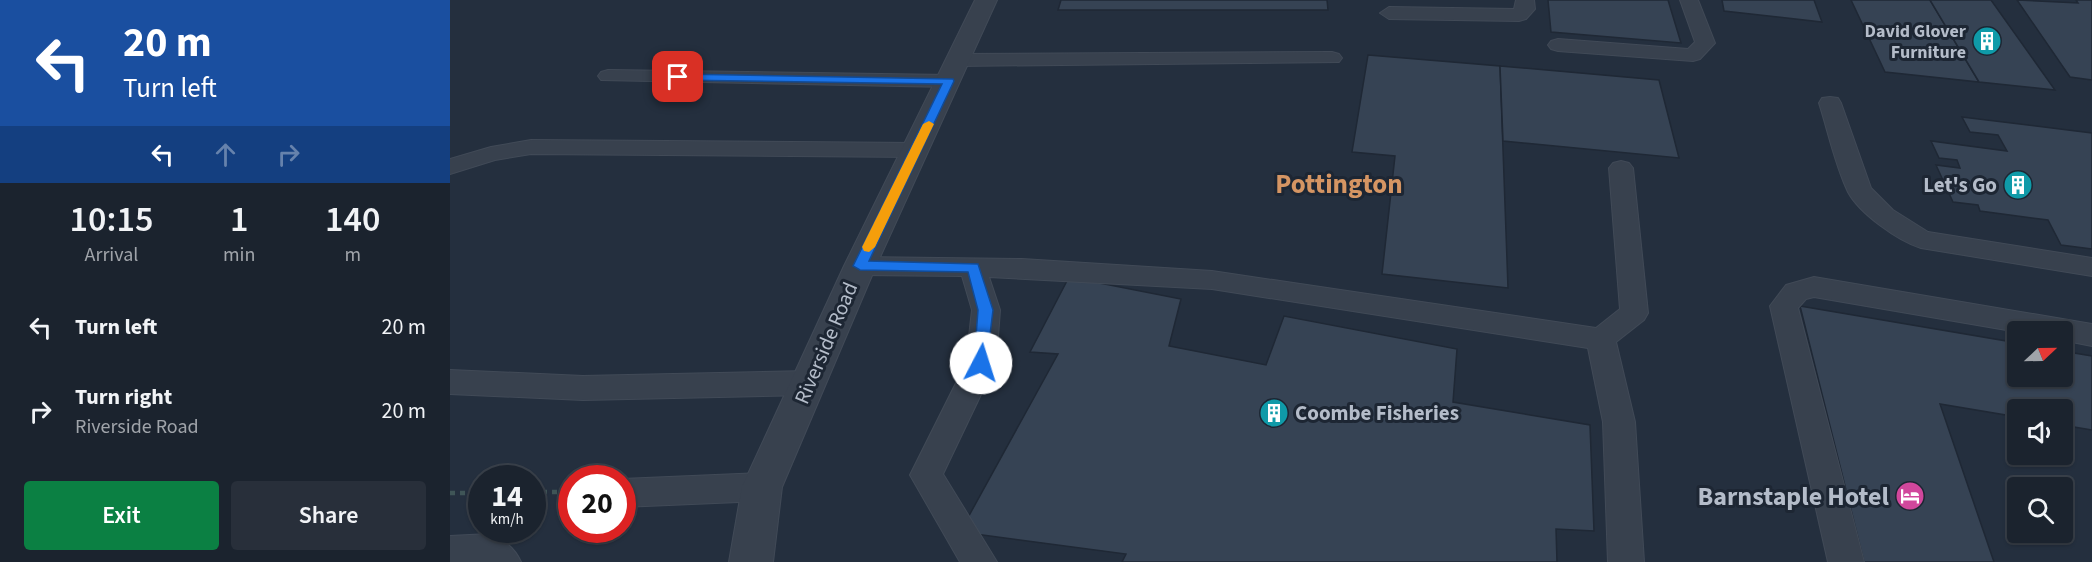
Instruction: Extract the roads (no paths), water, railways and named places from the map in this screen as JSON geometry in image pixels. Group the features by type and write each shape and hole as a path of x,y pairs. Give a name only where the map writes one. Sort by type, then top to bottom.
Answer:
{"street":[{"name":"Riverside Road","path":"751,562 762,487 860,266 986,0"}],"lane":[{"path":"1389,13 1520,15 1526,9 1525,0"},
{"path":"1558,45 1693,55 1705,43 1689,0"},
{"path":"608,76 953,71 1332,58"},
{"path":"1830,103 1860,191 1884,216 1921,239 2092,267"},
{"path":"450,167 491,154 531,147 916,150"},
{"path":"860,266 973,268 1212,280 1601,339 1634,313 1622,168"},
{"path":"973,268 986,310 981,363 926,475 979,562"},
{"path":"1846,562 1784,306 1796,292 1814,287 2092,335"},
{"path":"1601,339 1619,422 1626,562"},
{"path":"450,382 583,388 809,383"},
{"path":"636,492 762,487"},
{"path":"450,552 489,550 503,562"}],"place":[{"name":"David Glover Furniture","path":"1987,41"},
{"name":"Let's Go","path":"2018,185"},
{"name":"Coombe Fisheries","path":"1274,413"},
{"name":"Barnstaple Hotel","path":"1910,496"}],"district":[{"name":"Pottington","path":"1339,184"}]}
